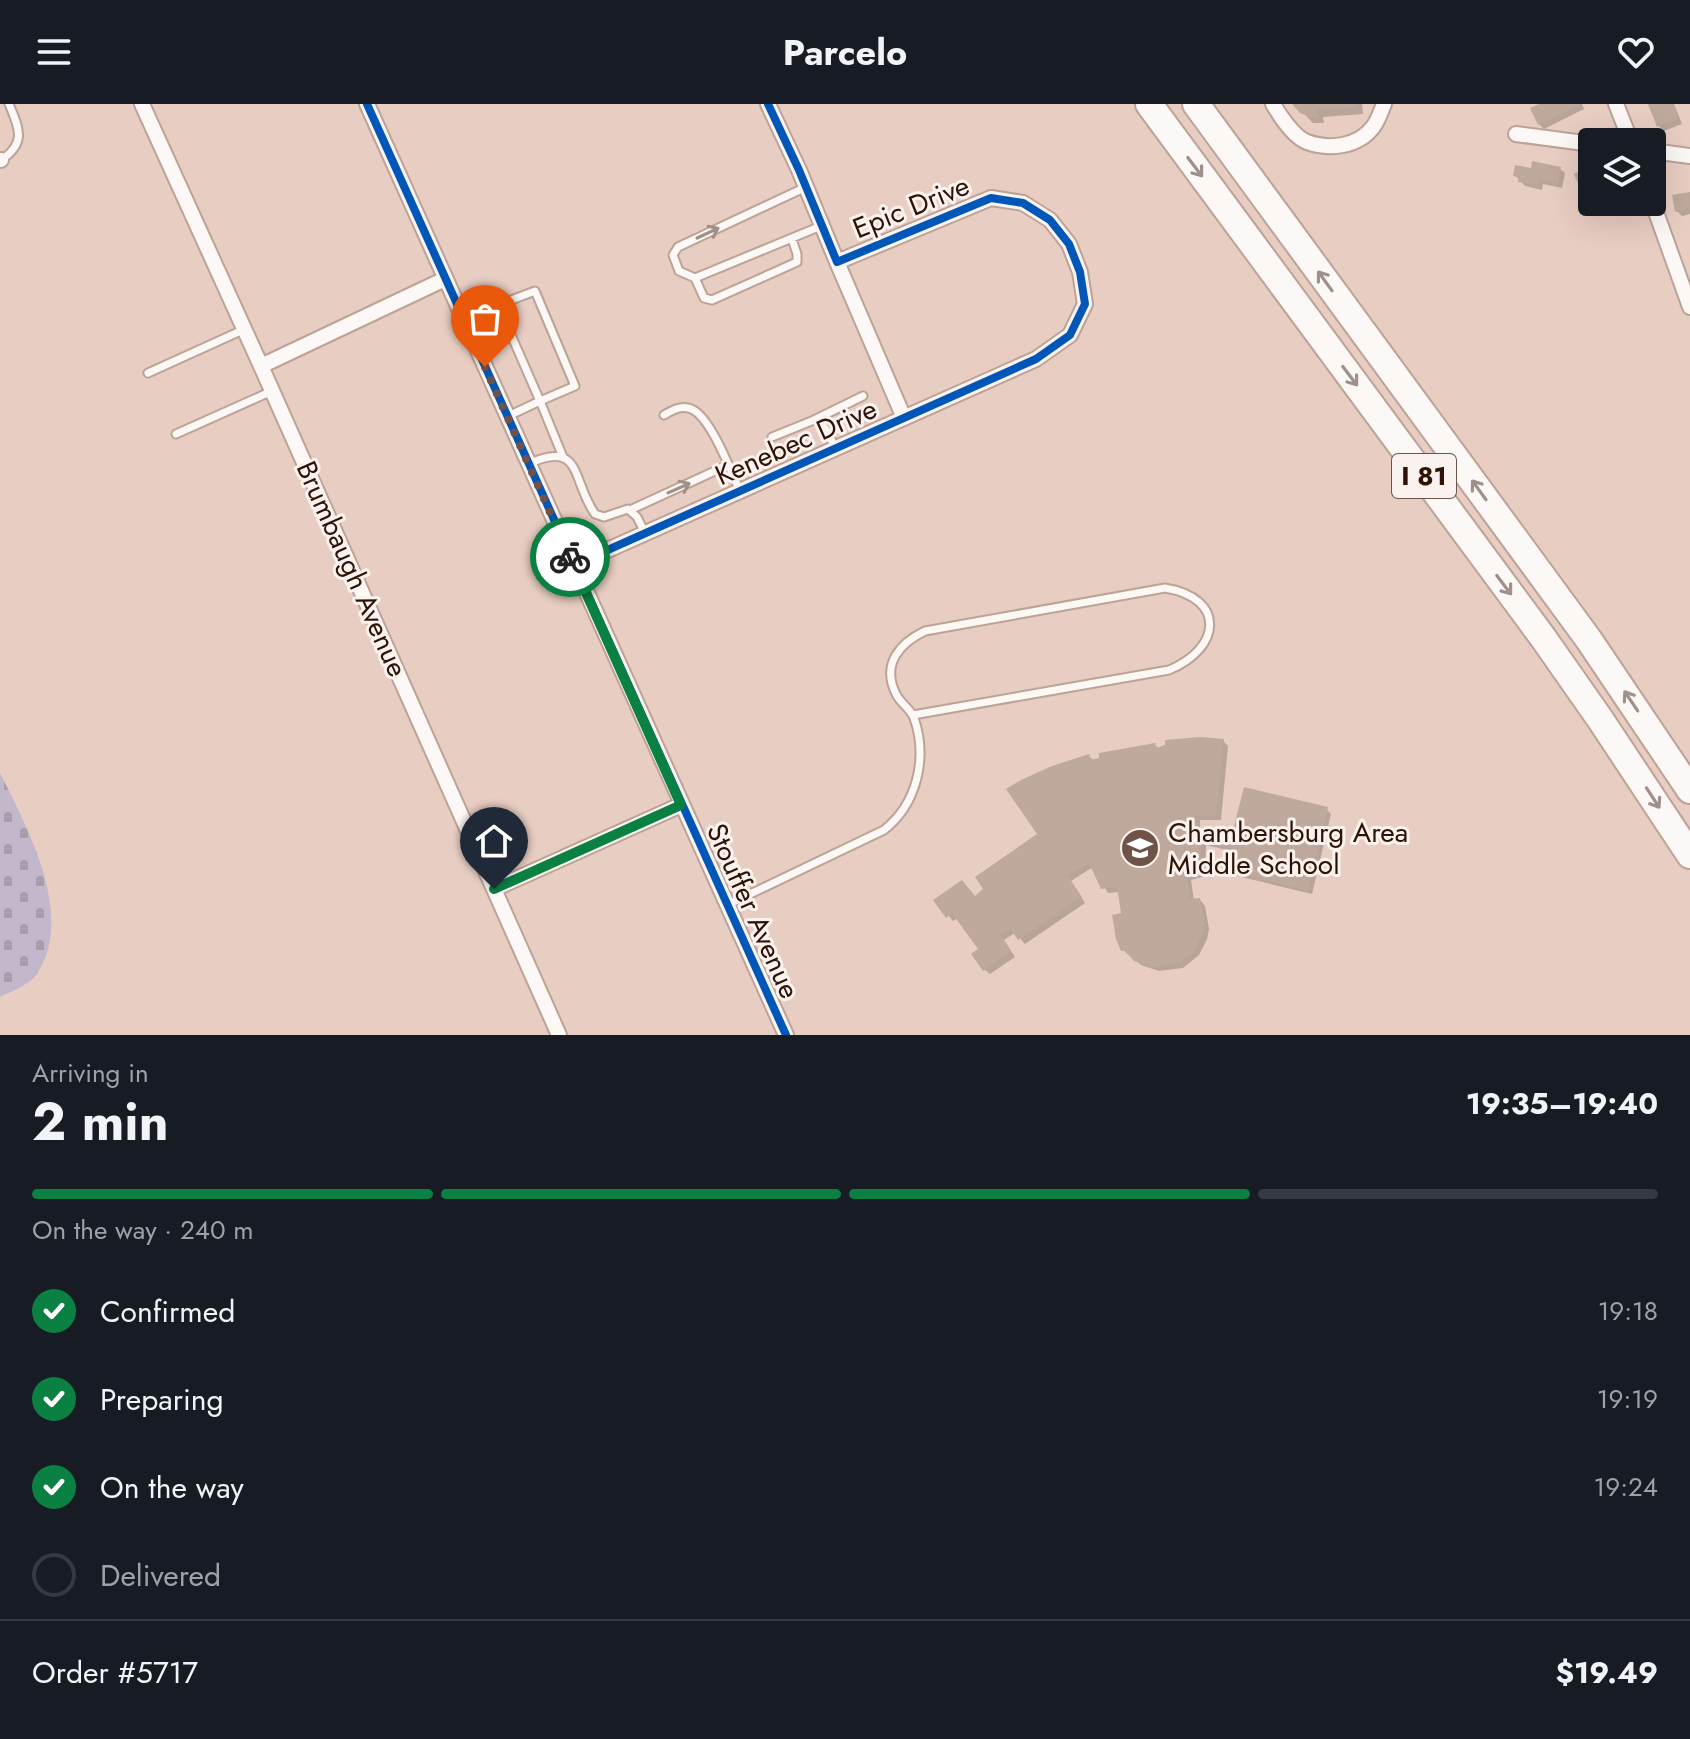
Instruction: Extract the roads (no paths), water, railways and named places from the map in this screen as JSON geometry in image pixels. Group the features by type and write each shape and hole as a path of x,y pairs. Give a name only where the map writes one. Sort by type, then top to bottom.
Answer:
{"highway":[{"name":"I 81","path":"1149,104 1552,651 1690,855"},
{"name":"I 81","path":"1202,111 1589,640 1690,790"}],"street":[{"name":"Brumbaugh Avenue","path":"142,104 559,1035"},
{"name":"Stouffer Avenue","path":"367,104 786,1035"},
{"name":"Epic Drive","path":"768,104 837,262 991,198 1023,203 1050,220 1069,244 1080,272 1085,304 1070,335 1036,359"},
{"path":"1273,104 1305,142 1332,146 1353,143 1372,129 1384,104"},
{"path":"1616,104 1625,128"},
{"path":"1516,134 1578,142"},
{"path":"1666,153 1690,156"},
{"path":"1657,216 1690,307"},
{"path":"837,262 904,418"},
{"path":"261,366 445,279"},
{"name":"Kenebec Drive","path":"574,565 1036,359"},
{"path":"494,889 681,805"}],"lane":[{"path":"1,160 12,153 18,143 19,129 9,104"},
{"path":"792,239 797,262 712,300 704,298 695,278 679,271 673,255 678,247 806,187"},
{"path":"695,278 821,226"},
{"path":"463,318 535,291 575,386 507,416"},
{"path":"498,305 563,457"},
{"path":"148,373 245,329"},
{"path":"176,434 272,391"},
{"path":"772,437 863,396"},
{"path":"664,415 680,408 688,408 701,415 740,491"},
{"path":"814,420 826,429 835,448"},
{"path":"528,464 548,455 568,460 595,514 604,517 622,509 630,510 728,465"},
{"path":"630,510 645,533"},
{"path":"727,905 884,830 908,805 916,785 919,741 913,715 895,693 891,664 899,648 910,638 925,631 1165,588 1190,595 1198,600 1207,614 1210,629 1204,647 1189,662 1169,670 913,715"}],"place":[{"name":"Chambersburg Area Middle School","path":"1140,848"}]}
